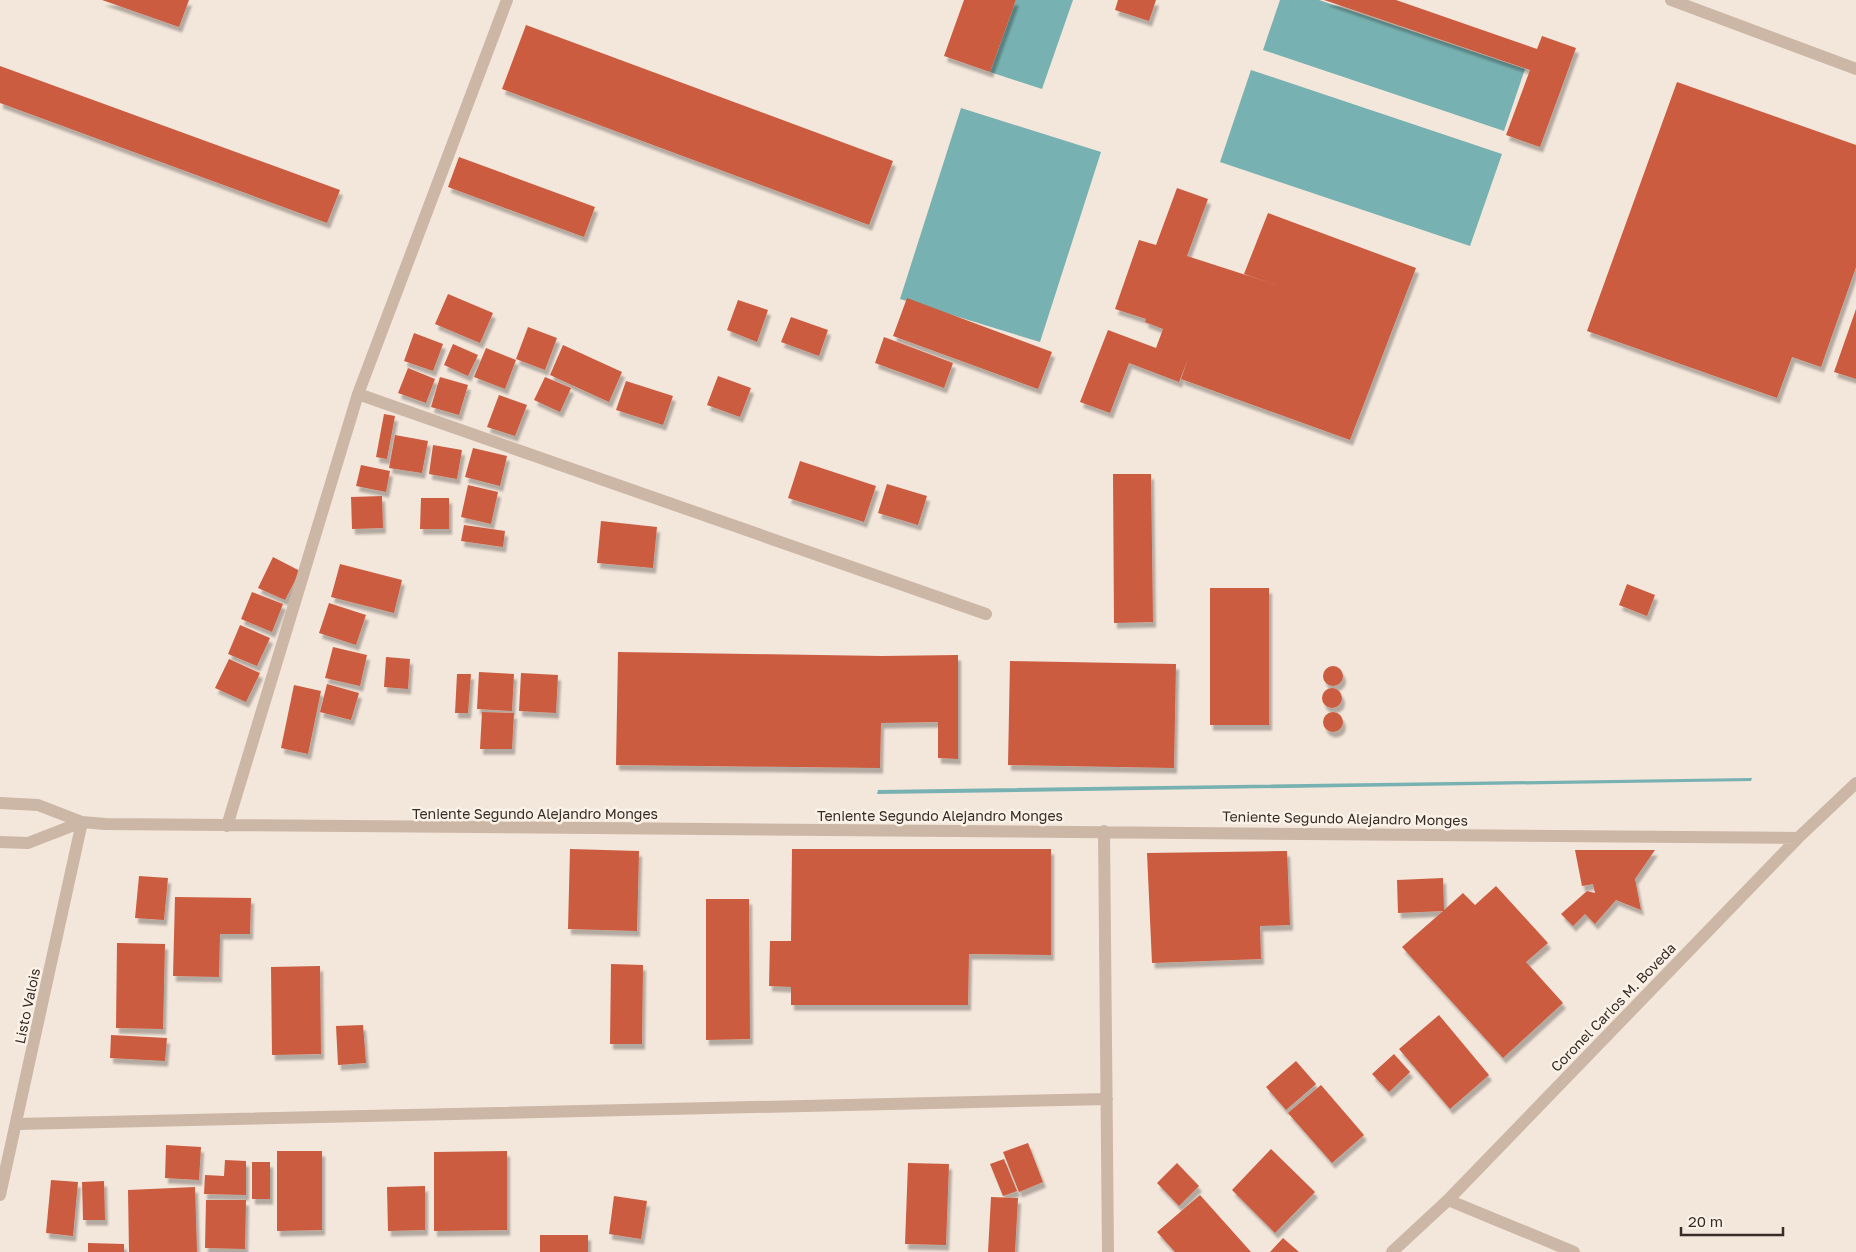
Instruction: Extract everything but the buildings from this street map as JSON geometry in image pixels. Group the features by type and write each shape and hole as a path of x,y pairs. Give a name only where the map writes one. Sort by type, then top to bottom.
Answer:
{"street":[{"path":"227,826 358,394 507,0"},
{"path":"1671,0 1856,68"},
{"path":"358,394 986,614"},
{"name":"Coronel Carlos M. Boveda","path":"1392,1252 1448,1200 1798,838 1856,783"},
{"name":"Teniente Segundo Alejandro Monges","path":"0,803 38,805 82,822 227,826 1104,831 1798,838"},
{"name":"Teniente Segundo Alejandro Monges","path":"0,842 28,842 82,822"},
{"name":"Listo Valois","path":"0,1195 82,822"},
{"path":"1104,831 1108,1252"},
{"path":"17,1124 1107,1099"},
{"path":"1448,1200 1574,1252"}],"water":[{"path":"1016,0 1073,0 1042,89 990,72"},
{"path":"1280,0 1319,0 1525,69 1504,131 1263,50"},
{"path":"1251,70 1502,154 1470,246 1220,162"},
{"path":"961,108 1101,152 1040,342 900,299"},
{"path":"1752,778 1751,781 877,794 878,790"}]}
